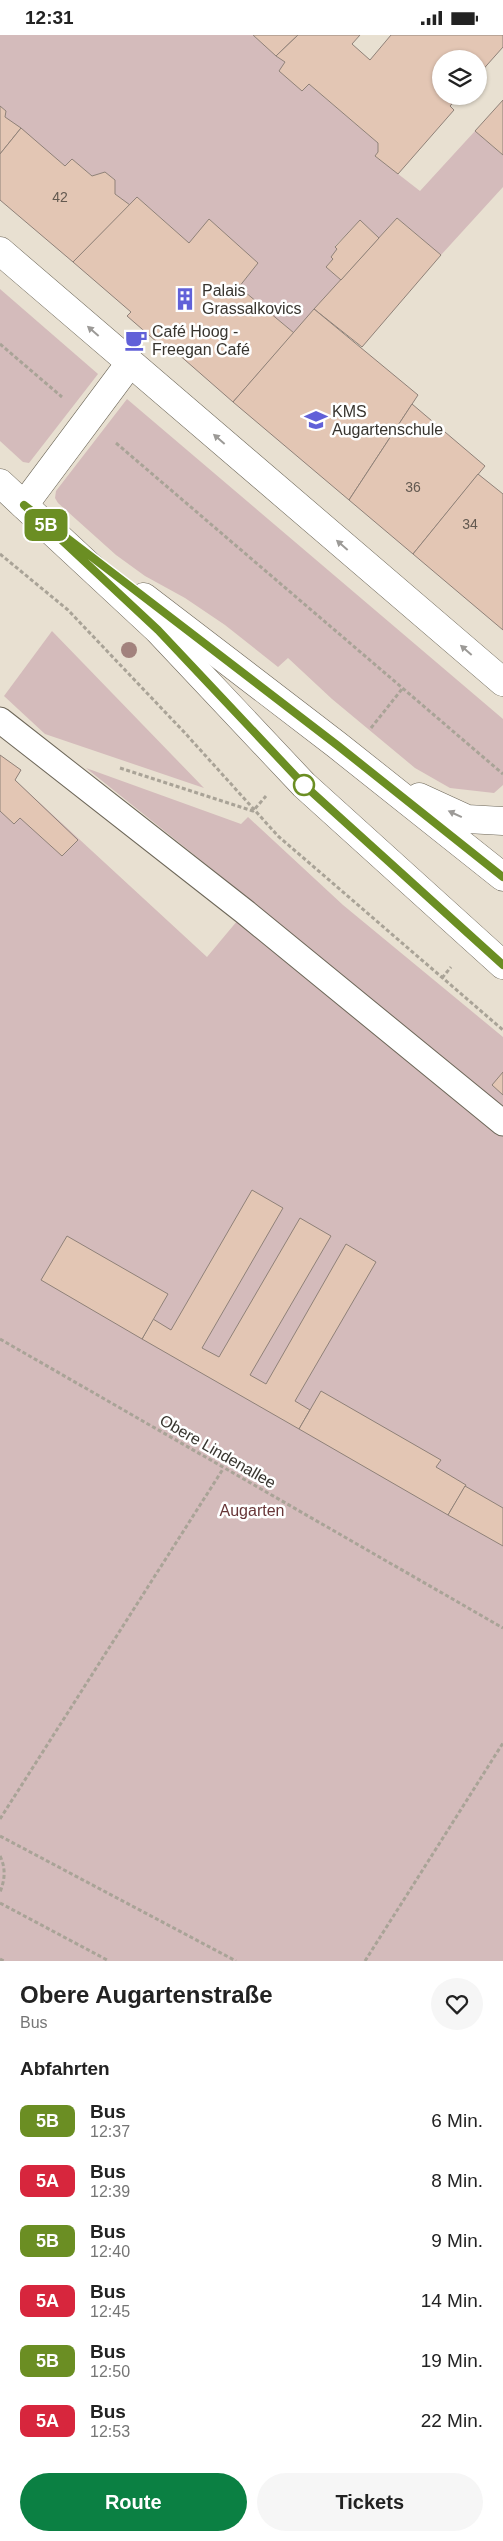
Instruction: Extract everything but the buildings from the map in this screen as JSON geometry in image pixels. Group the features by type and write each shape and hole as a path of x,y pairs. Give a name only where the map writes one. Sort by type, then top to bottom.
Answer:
{"street":[{"path":"0,251 503,682"},
{"path":"24,505 130,363"},
{"path":"0,483 158,630 304,785 503,965"},
{"path":"24,505 337,745 503,877"},
{"path":"377,778 467,819 503,821"}],"lane":[{"path":"0,720 237,906 503,1123"}],"path":[{"path":"0,344 503,774"},
{"path":"0,554 68,610 185,733 253,811 315,870 503,1030"},
{"path":"368,733 402,689"},
{"path":"114,766 253,811"},
{"path":"253,811 270,792"},
{"name":"Obere Lindenallee","path":"0,1339 223,1469 503,1628"},
{"path":"0,1819 223,1469"},
{"path":"365,1961 503,1743"},
{"path":"0,1836 236,1961"},
{"path":"0,1855 5,1877 0,1892"},
{"path":"0,1903 109,1961"},
{"path":"0,1959 4,1961"}],"green space":[{"path":"0,35 253,35 285,62 279,71 309,84 378,143 378,152 375,156 420,191 475,131 503,155 503,187 441,255 397,218 379,238 360,220 335,246 337,249 331,257 333,259 326,267 341,280 294,333 239,287 258,263 209,220 189,243 137,197 130,205 115,194 115,180 105,172 92,176 72,159 65,166 5,117 6,111 0,106"},
{"path":"0,289 98,374 29,463 23,462 0,441"},
{"path":"127,399 503,719 503,785 494,793 450,788 415,768 332,699 288,658 278,667 225,625 185,598 145,576 116,555 58,503 55,498 56,491"},
{"path":"52,631 204,788 45,734 4,696"},
{"name":"Augarten","path":"0,755 21,770 15,780 207,957 253,902 86,768 241,824 248,817 343,905 503,1037 503,1961 0,1961"}],"bus line":[{"name":"5B","path":"503,877 337,745 24,505 158,630 304,785 503,965"}],"place":[{"name":"Palais Grassalkovics","path":"185,299"},
{"name":"Café Hoog - Freegan Café","path":"136,340"},
{"name":"KMS Augartenschule","path":"316,420"}]}
